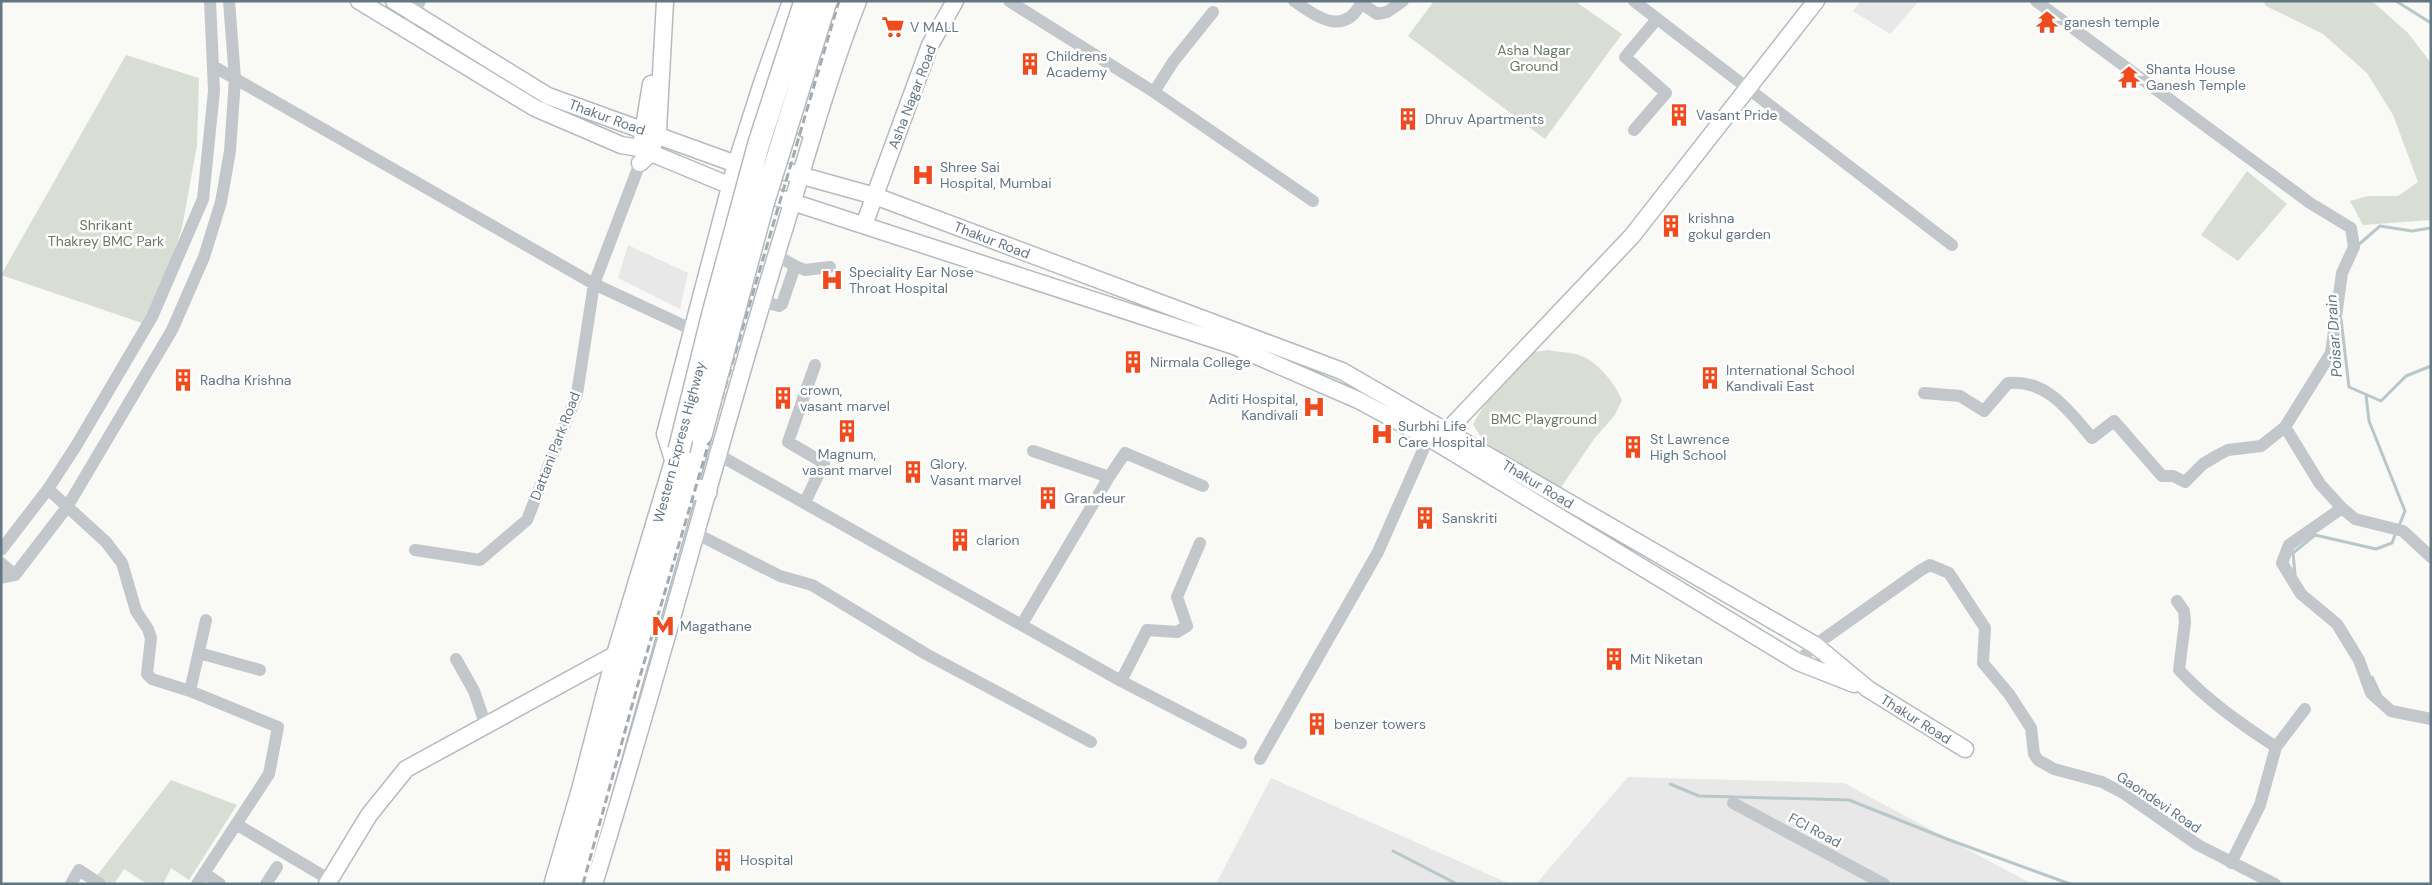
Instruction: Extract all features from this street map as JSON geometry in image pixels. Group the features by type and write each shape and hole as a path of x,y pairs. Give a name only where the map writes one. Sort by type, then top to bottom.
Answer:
{"highway":[{"name":"Western Express Highway","path":"575,884 687,474 713,313 759,143 805,1"},
{"name":"Western Express Highway","path":"555,884 584,788 618,653 687,474 710,446 763,204 826,1"}],"street":[{"path":"1,550 48,489 76,446 152,317 203,199 214,91 210,1"},
{"path":"1,578 15,575 67,507 172,330 204,257 221,202 230,151 235,79 230,1"},
{"name":"Thakur Road","path":"359,1 535,108 644,155 731,186 789,201 954,254 1197,325 1342,371 1568,523 1798,662 1868,689"},
{"name":"Thakur Road","path":"394,1 416,8 548,96 736,164 796,174 875,196 961,228 1197,325"},
{"name":"Dattani Park Road","path":"654,1 659,53"},
{"name":"Dattani Park Road","path":"415,550 480,560 527,520 577,394 594,284 644,155 650,132 665,1"},
{"path":"594,884 657,674 695,533 687,474 665,434 691,329 736,164 791,1"},
{"path":"710,446 762,301 776,254 821,65 842,1"},
{"path":"796,174 858,1"},
{"name":"Asha Nagar Road","path":"864,225 930,45 955,1"},
{"path":"1009,1 1154,92 1313,202"},
{"path":"1294,1 1329,23 1338,23 1347,18 1362,2 1377,14 1387,12 1403,1"},
{"path":"1634,1 1952,245"},
{"path":"1260,759 1378,552 1437,434 1632,236 1816,1"},
{"path":"1924,393 1960,396 1984,411 2008,383 2019,382 2040,388 2051,393 2062,403 2092,438 2114,421 2162,476 2173,476 2185,482 2203,464 2218,455 2228,450 2261,446 2285,427 2331,353 2342,273 2354,247 2351,228 2310,203 2036,1"},
{"path":"406,30 416,8"},
{"path":"1154,92 1173,62 1213,12"},
{"path":"1634,130 1666,93 1625,57 1657,19"},
{"path":"213,66 594,284 691,329"},
{"path":"214,91 234,98"},
{"path":"203,199 221,202"},
{"path":"710,446 789,201"},
{"path":"954,254 961,228"},
{"path":"776,254 805,270 830,267"},
{"path":"762,301 779,306 782,304 795,266"},
{"path":"152,317 172,330"},
{"path":"805,502 824,463 788,442 816,365"},
{"path":"2285,427 2320,484 2342,508 2355,519 2397,530 2431,557"},
{"name":"Thakur Road","path":"1437,434 1579,509 1815,645 1868,689 1965,749"},
{"path":"76,446 96,459"},
{"path":"710,446 805,502 1121,680 1241,743"},
{"path":"1033,451 1108,477"},
{"path":"1022,624 1108,477 1126,453 1203,486"},
{"path":"48,489 106,542 122,563 136,611 148,629 151,638 147,674 152,679 190,691 278,727 269,774 200,878 220,884"},
{"path":"2342,508 2289,545 2282,563 2301,594 2337,624 2359,660 2372,693 2390,711 2431,720"},
{"name":"Thakur Road","path":"1568,523 1579,509"},
{"path":"695,533 780,576 812,585 926,654 1091,742"},
{"path":"1121,680 1147,630 1177,632 1187,626 1177,598 1200,543"},
{"path":"1,564 15,575"},
{"name":"Gaondevi Road","path":"1815,645 1921,570 1930,565 1942,569 1949,573 1985,628 1983,663 2009,694 2031,728 2034,754 2038,760 2062,772 2102,782 2125,794 2198,845 2275,884"},
{"path":"2177,601 2184,610 2185,622 2179,670 2199,691 2235,720 2276,747"},
{"path":"190,691 206,620"},
{"path":"1798,662 1815,645"},
{"path":"199,653 260,670"},
{"path":"236,824 328,882 368,815 406,769 618,653"},
{"path":"456,659 474,691 486,726"},
{"path":"2231,863 2260,805 2276,747 2305,709"},
{"name":"FCI Road","path":"1733,803 1884,884"},
{"path":"266,884 277,866"},
{"path":"71,884 79,870 100,884"}],"shaded area":[{"path":"1861,1 1919,1 1890,34 1853,11"},
{"path":"628,245 688,273 680,309 618,278"},
{"path":"1628,777 1844,783 2032,884 1536,884"},
{"path":"1271,778 1510,884 1216,884"}],"green space":[{"name":"Asha Nagar Ground","path":"1434,1 1575,1 1622,34 1545,139 1408,36"},
{"path":"2263,1 2372,1 2408,33 2431,63 2431,220 2363,225 2350,201 2368,196 2398,196 2418,182 2393,115 2367,73 2323,34 2266,6"},
{"name":"Shrikant Thakrey BMC Park","path":"126,55 199,78 197,145 182,228 163,285 142,323 1,275"},
{"path":"2247,171 2287,204 2238,261 2201,235"},
{"name":"BMC Playground","path":"1548,350 1576,354 1590,361 1604,372 1622,400 1615,415 1594,439 1560,489 1512,462 1483,441 1473,424 1483,407 1534,352"},
{"path":"171,780 237,805 189,880 171,868 163,884 147,884 124,869 114,884 105,884 95,878"}],"waterway":[{"path":"2396,1 2431,23"},
{"path":"2357,246 2380,226 2412,231 2431,228"},
{"name":"Poisar Drain","path":"2341,319 2349,387 2381,401 2406,376 2431,366"},
{"path":"2366,395 2369,421 2405,511 2399,526"},
{"path":"2295,574 2293,553 2315,535 2376,549 2392,543 2396,532"},
{"path":"2372,677 2380,694"},
{"path":"1670,784 1699,796 1849,800 1947,839 2070,884"},
{"path":"1393,851 1457,884"}],"railway":[{"path":"583,884 641,673 839,1"}],"place":[{"name":"ganesh temple","path":"2047,22"},
{"name":"V MALL","path":"893,27"},
{"name":"Childrens Academy","path":"1030,64"},
{"name":"Shanta House Ganesh Temple","path":"2129,77"},
{"name":"Vasant Pride","path":"1679,115"},
{"name":"Dhruv Apartments","path":"1408,119"},
{"name":"Shree Sai Hospital, Mumbai","path":"923,175"},
{"name":"krishna gokul garden","path":"1671,226"},
{"name":"Speciality Ear Nose Throat Hospital","path":"832,280"},
{"name":"Nirmala College","path":"1133,362"},
{"name":"International School Kandivali East","path":"1710,378"},
{"name":"Radha Krishna","path":"183,380"},
{"name":"crown, vasant marvel","path":"783,398"},
{"name":"Aditi Hospital, Kandivali","path":"1314,407"},
{"name":"Magnum, vasant marvel","path":"847,431"},
{"name":"Surbhi Life Care Hospital","path":"1382,434"},
{"name":"St Lawrence High School","path":"1633,447"},
{"name":"Glory. Vasant marvel","path":"913,472"},
{"name":"Grandeur","path":"1048,498"},
{"name":"Sanskriti","path":"1425,518"},
{"name":"clarion","path":"960,540"},
{"name":"Magathane","path":"663,626"},
{"name":"Mit Niketan","path":"1614,659"},
{"name":"benzer towers","path":"1317,724"},
{"name":"Hospital","path":"723,860"}]}
